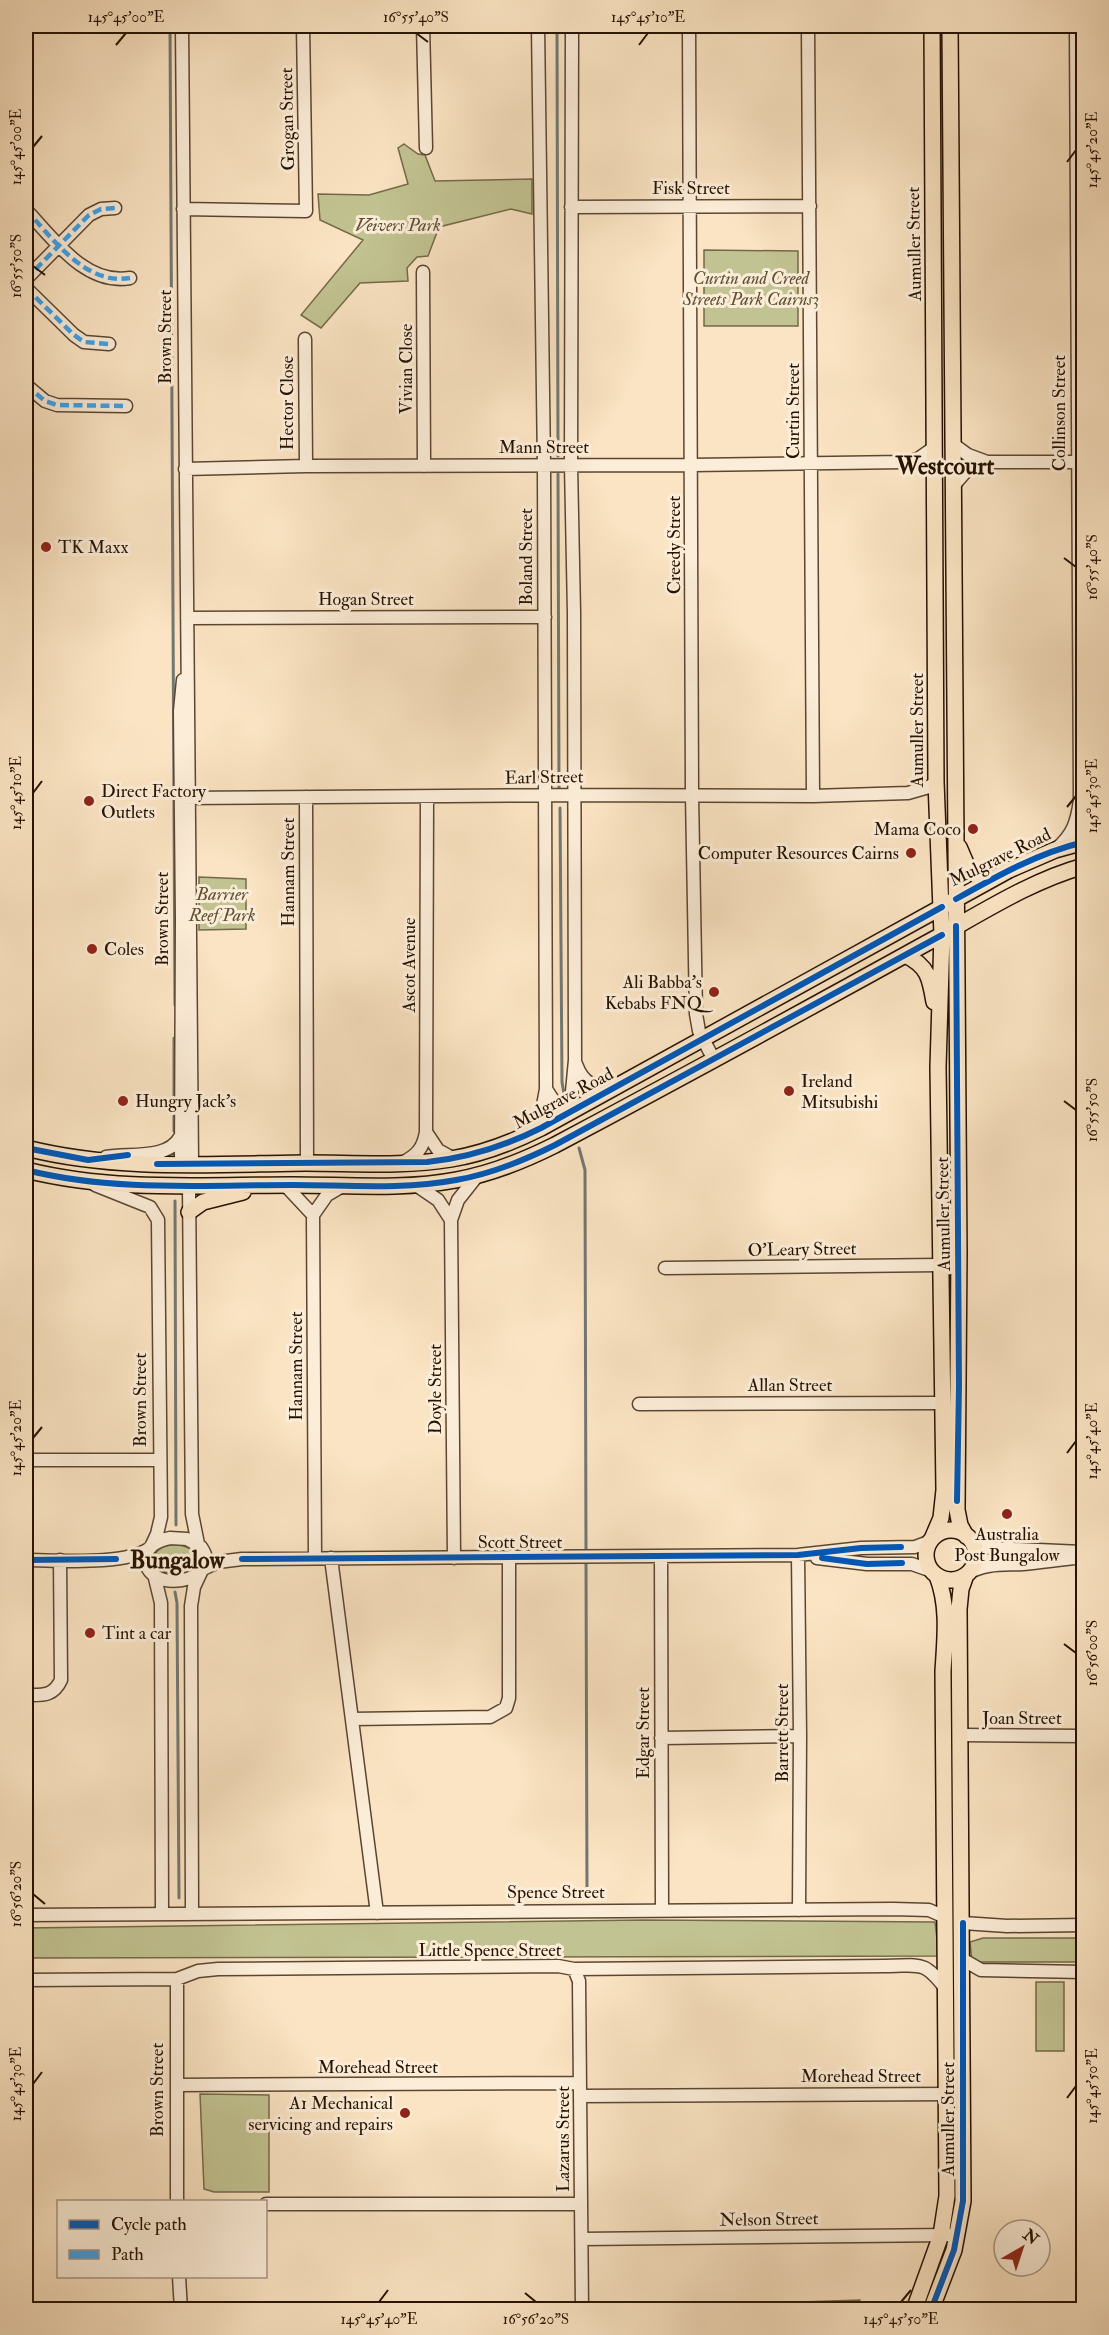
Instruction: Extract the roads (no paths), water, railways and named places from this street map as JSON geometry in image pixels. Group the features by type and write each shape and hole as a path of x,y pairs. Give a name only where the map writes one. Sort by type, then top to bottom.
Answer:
{"main road":[{"name":"Aumuller Street","path":"931,1540 940,1524 943,1504 939,1150 942,907 936,782 932,26"},
{"name":"Aumuller Street","path":"950,26 959,1364 957,1510 960,1525 968,1539"},
{"path":"933,190 939,167 940,137 944,132 951,131"},
{"path":"935,469 943,465 946,460 947,424 953,402"},
{"path":"936,736 945,735 949,729 949,696 955,670"},
{"path":"955,835 968,868 985,883"},
{"name":"Mulgrave Road","path":"26,1148 88,1160 187,1164 402,1163 454,1159 491,1149 531,1133 570,1113 985,883 1055,850 1083,842"},
{"name":"Mulgrave Road","path":"26,1170 89,1183 189,1187 416,1185 477,1176 529,1158 555,1146 956,926 1051,877 1083,866"},
{"path":"905,955 918,961 932,984 939,1031"},
{"path":"939,1150 945,1120 945,1093 948,1089 956,1088"},
{"name":"Brown Street","path":"187,1164 189,1187"},
{"path":"189,1212 203,1202 266,1185"},
{"path":"946,1531 954,1531 968,1539 975,1552 975,1561 967,1574 951,1580 934,1574 927,1561 926,1553 931,1540 946,1531"},
{"name":"Aumuller Street","path":"932,2310 958,2235 963,2190 946,1989 943,1671 945,1608 944,1597 934,1574"},
{"name":"Aumuller Street","path":"914,2310 941,2235 947,2196 955,2094 962,1987 963,1923 959,1599 967,1574"},
{"path":"945,1802 951,1803 954,1800 955,1768 961,1754"},
{"name":"Spence Street","path":"945,1917 963,1923"}],"street":[{"name":"Brown Street","path":"182,26 187,649 180,711 185,798 187,1164"},
{"name":"Grogan Street","path":"183,209 306,211 303,26"},
{"path":"423,26 426,148"},
{"name":"Boland Street","path":"531,1133 542,1112 546,1089 544,466 538,26"},
{"path":"570,1113 574,1060 574,613 571,465 572,26"},
{"name":"Creedy Street","path":"689,26 692,795 696,1014 699,1031 714,1060"},
{"name":"Curtin Street","path":"808,26 813,796"},
{"name":"Collinson Street","path":"1076,26 1080,800"},
{"name":"Fisk Street","path":"571,207 810,206"},
{"path":"26,279 89,215 101,209 115,208"},
{"path":"26,210 86,270 106,277 130,278"},
{"name":"Vivian Close","path":"423,272 424,466"},
{"path":"26,288 79,339 96,344 109,344"},
{"name":"Hector Close","path":"305,339 306,466"},
{"path":"26,385 45,401 57,405 126,406"},
{"path":"953,444 969,455 987,462 1080,462"},
{"name":"Mann Street","path":"185,469 306,466 904,462 918,459 935,447"},
{"name":"Mann Street","path":"904,462 921,468 935,469"},
{"path":"954,485 967,470 987,462"},
{"name":"Hogan Street","path":"187,618 545,617"},
{"name":"Earl Street","path":"185,798 908,794 929,787 936,782"},
{"name":"Earl Street","path":"908,794 927,801 938,810"},
{"name":"Hannam Street","path":"306,797 307,1163"},
{"name":"Ascot Avenue","path":"402,1163 416,1156 420,1151 426,1132 427,797"},
{"name":"Brown Street","path":"185,798 180,1137 187,1164"},
{"path":"1080,800 1083,814"},
{"path":"1055,850 1072,832 1077,823 1080,800"},
{"path":"574,1060 580,1075 586,1081 596,1085 617,1087"},
{"path":"546,1089 553,1101 570,1113"},
{"path":"426,1132 438,1150 454,1159"},
{"path":"88,1160 164,1151 176,1143 180,1137"},
{"name":"Doyle Street","path":"454,1558 451,1220 458,1200 477,1176"},
{"name":"Brown Street","path":"89,1183 148,1206 156,1215 159,1256 161,1517 158,1534 150,1548"},
{"path":"285,1185 313,1215 327,1195 344,1185"},
{"path":"416,1185 438,1200 451,1220"},
{"name":"Brown Street","path":"189,1187 192,1514 199,1544"},
{"name":"Hannam Street","path":"313,1215 315,1558"},
{"name":"O'Leary Street","path":"665,1268 940,1265"},
{"name":"Allan Street","path":"639,1404 941,1403"},
{"path":"26,1460 160,1460"},
{"path":"26,1560 116,1559 138,1555 160,1540 176,1537 187,1529 192,1514"},
{"path":"161,1517 164,1530 176,1537 199,1544 206,1557 194,1587 191,1606 192,1913"},
{"path":"968,1539 991,1548 1083,1552"},
{"name":"Scott Street","path":"798,1556 861,1548 915,1547 931,1540"},
{"name":"Scott Street","path":"199,1544 214,1552 242,1559"},
{"path":"150,1548 146,1560 153,1573 161,1603 162,1914"},
{"name":"Edgar Street","path":"661,1556 662,1911"},
{"name":"Scott Street","path":"202,1570 214,1563 242,1559 798,1556 867,1564 918,1565 934,1574"},
{"name":"Barrett Street","path":"798,1556 801,1736 799,1910"},
{"path":"352,1719 490,1717 506,1708 509,1698 509,1557"},
{"path":"967,1574 982,1566 1083,1557"},
{"path":"331,1558 378,1913"},
{"path":"116,1559 177,1581 186,1588 191,1606"},
{"path":"26,1695 52,1693 57,1687 61,1672 60,1560"},
{"path":"161,1603 166,1587 177,1581 191,1578 202,1570"},
{"name":"Joan Street","path":"961,1735 1083,1736"},
{"path":"661,1738 801,1736"},
{"name":"Spence Street","path":"26,1915 924,1910 945,1917"},
{"name":"Spence Street","path":"963,1923 1007,1926 1083,1925"},
{"path":"962,1959 981,1970 1083,1972"},
{"name":"Little Spence Street","path":"26,1980 177,1979 210,1969 558,1966 574,1970 914,1964 932,1971 946,1989"},
{"name":"Lazarus Street","path":"574,1970 579,1981 582,2310"},
{"path":"962,1987 969,1977 981,1970"},
{"name":"Brown Street","path":"177,1979 177,2200"},
{"name":"Morehead Street","path":"177,2085 955,2094"},
{"path":"267,2204 581,2204"},
{"name":"Nelson Street","path":"582,2239 958,2235"},
{"path":"179,2278 181,2310"}],"waterway":[{"path":"170,26 175,1005"},
{"path":"557,26 558,456"},
{"path":"558,474 559,788"},
{"path":"560,808 562,1082 564,1094"},
{"path":"174,1038 174,1131"},
{"path":"579,1148 585,1170 586,1553"},
{"path":"175,1201 176,1525"},
{"path":"586,1560 587,1894"},
{"path":"175,1592 177,1603 179,1898"}],"place":[{"name":"TK Maxx","path":"46,547"},
{"name":"Direct Factory Outlets","path":"89,801"},
{"name":"Mama Coco","path":"973,829"},
{"name":"Computer Resources Cairns","path":"911,853"},
{"name":"Coles","path":"92,949"},
{"name":"Ali Babba's Kebabs FNQ","path":"714,992"},
{"name":"Ireland Mitsubishi","path":"789,1091"},
{"name":"Hungry Jack's","path":"123,1101"},
{"name":"Australia Post Bungalow","path":"1007,1514"},
{"name":"Tint a car","path":"90,1633"},
{"name":"A1 Mechanical servicing and repairs","path":"405,2113"}],"district":[{"name":"Westcourt","path":"945,466"},
{"name":"Bungalow","path":"177,1560"}],"park label":[{"name":"Veivers Park","path":"398,225"},
{"name":"Curtin and Creed Streets Park Cairns3","path":"751,288"},
{"name":"Barrier Reef Park","path":"222,904"}]}
